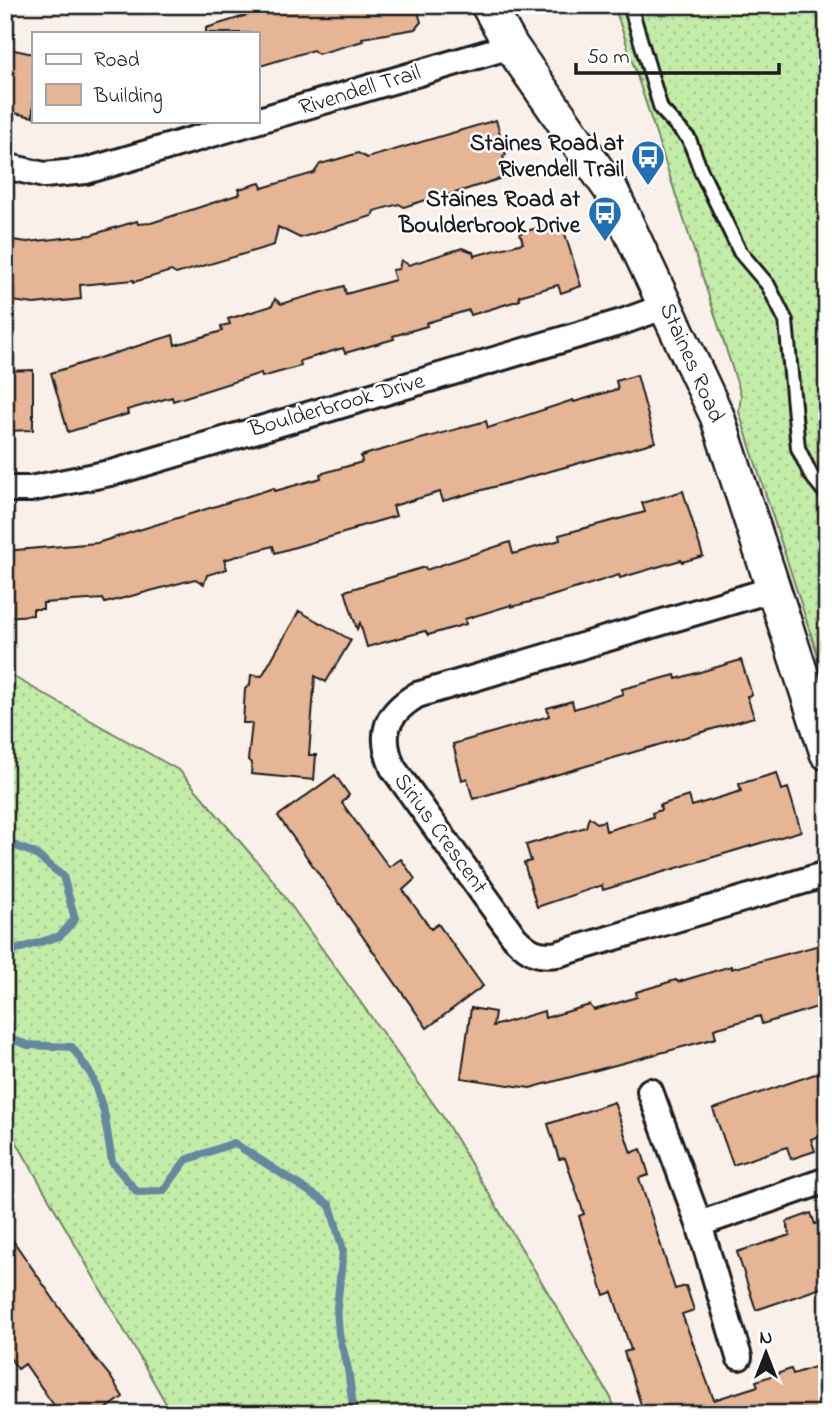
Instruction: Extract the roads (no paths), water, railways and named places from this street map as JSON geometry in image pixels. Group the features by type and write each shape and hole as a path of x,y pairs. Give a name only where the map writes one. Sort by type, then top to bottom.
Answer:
{"street":[{"name":"Staines Road","path":"488,5 511,46 611,190 717,416 827,753"},
{"name":"Rivendell Trail","path":"259,121 511,46"},
{"name":"Rivendell Trail","path":"5,166 44,175 86,172 255,122"},
{"name":"Boulderbrook Drive","path":"5,489 42,487 115,472 609,326 666,306"},
{"name":"Sirius Crescent","path":"774,589 417,695 399,706 389,719 386,730 387,755 393,768 515,938 529,951 542,956 558,954 827,874"},
{"path":"650,1091 699,1224 739,1357"},
{"path":"699,1224 827,1180"}],"lane":[{"path":"630,5 661,108 689,139 701,171 740,252 768,285 786,321 798,448 811,475 827,495"}],"waterway":[{"path":"5,842 34,853 63,876 75,919 60,936 5,953"},
{"path":"5,1037 28,1045 72,1047 92,1076 104,1112 112,1162 137,1192 163,1191 186,1160 234,1143 330,1205 343,1250 337,1308 339,1334 348,1369 354,1414"}],"place":[{"name":"Staines Road at Rivendell Trail","path":"648,187"},
{"name":"Staines Road at Boulderbrook Drive","path":"605,243"}]}
